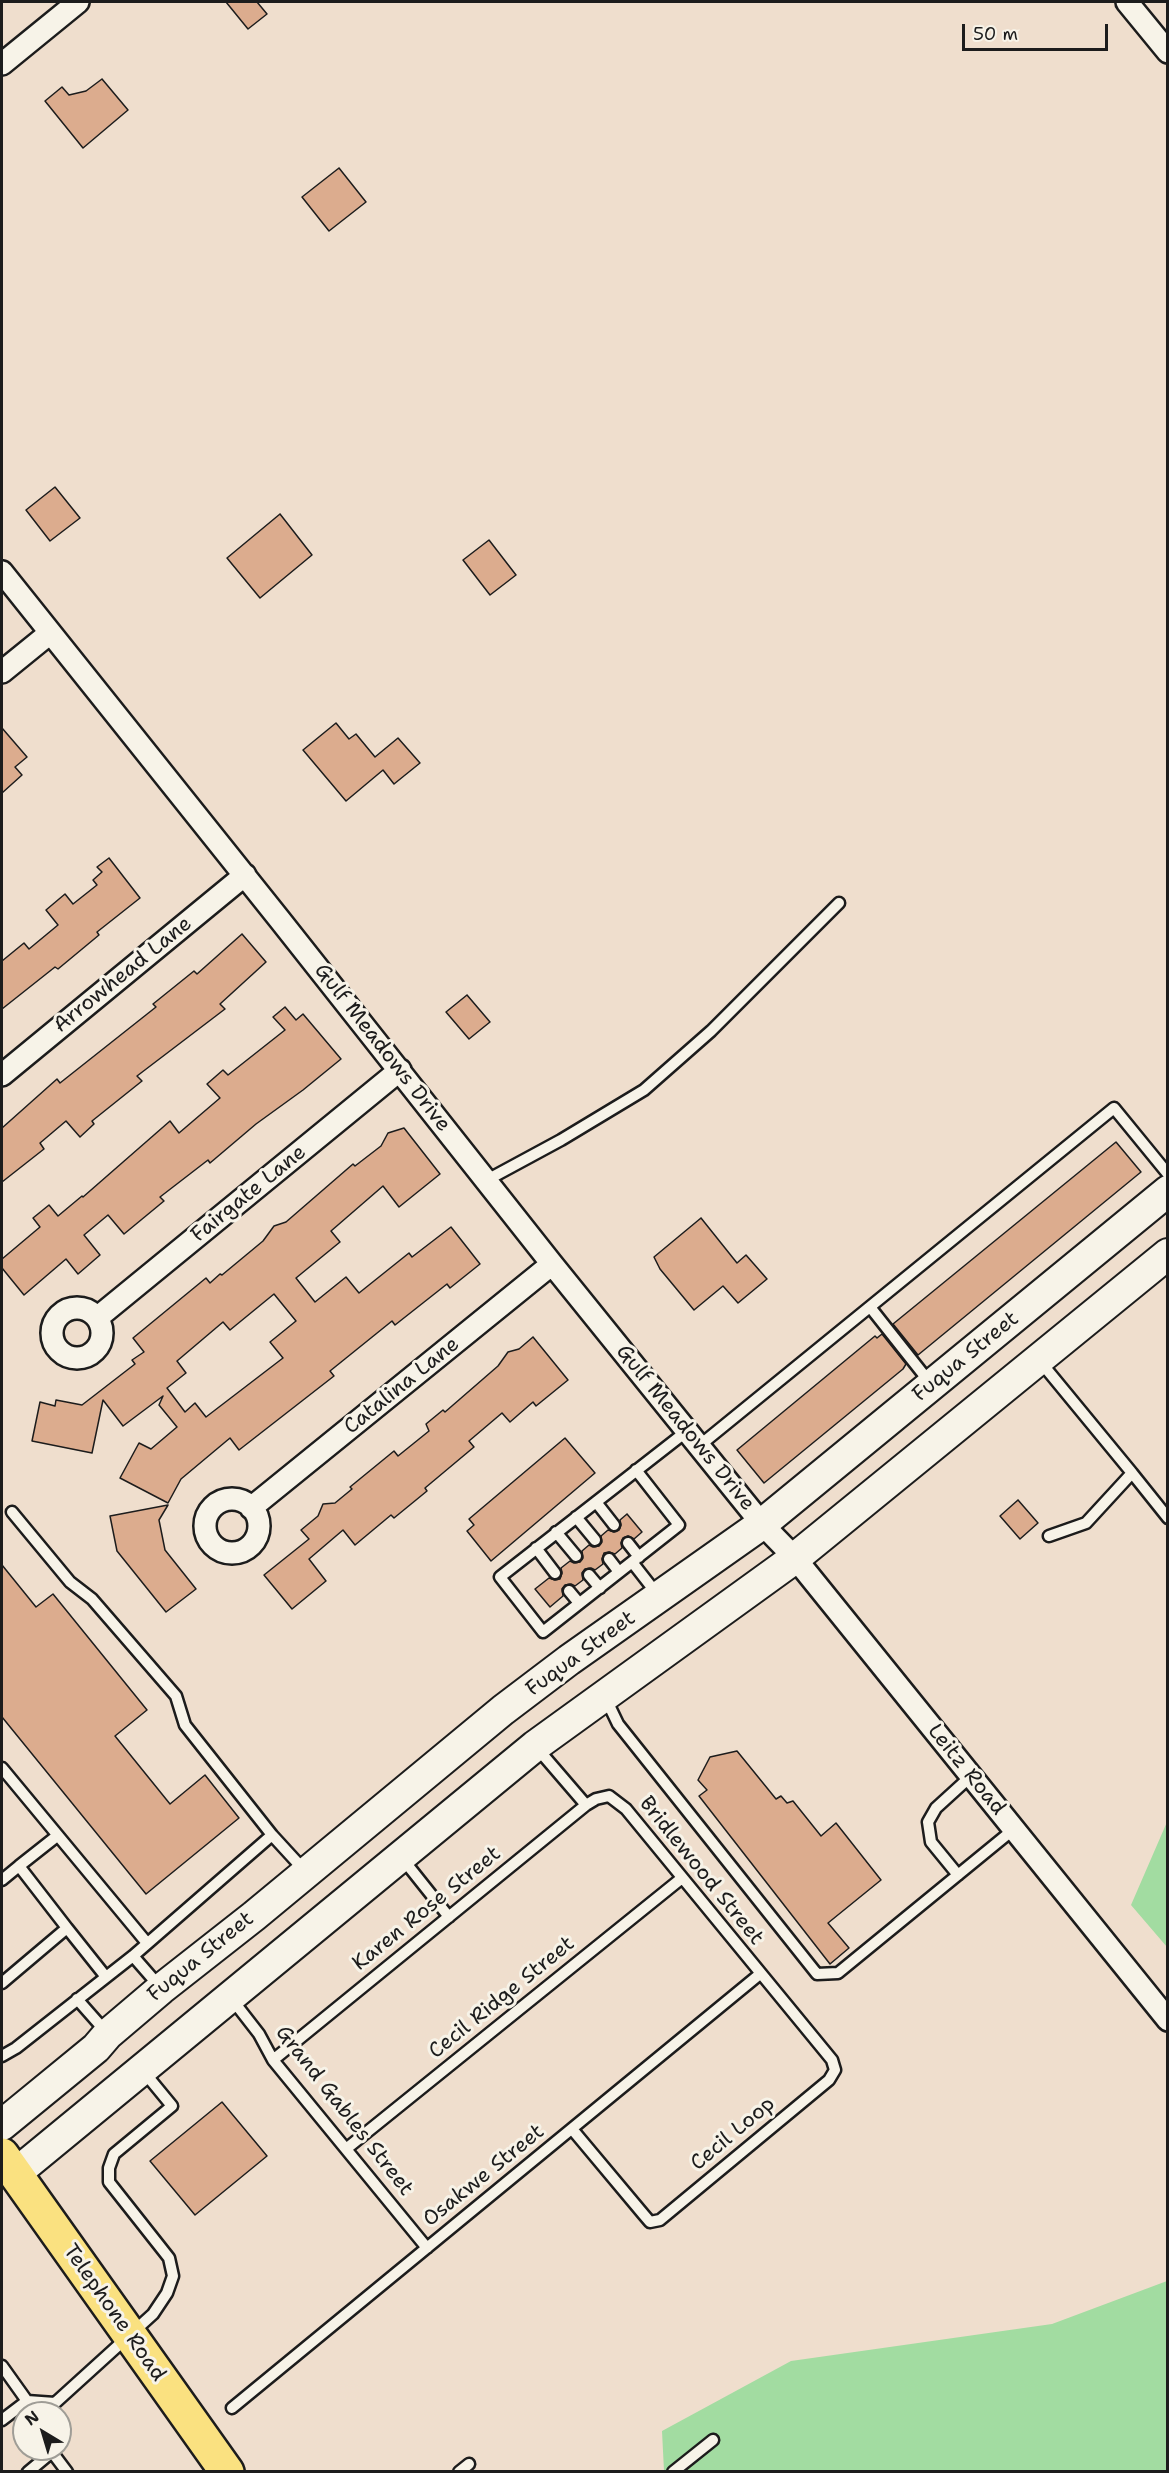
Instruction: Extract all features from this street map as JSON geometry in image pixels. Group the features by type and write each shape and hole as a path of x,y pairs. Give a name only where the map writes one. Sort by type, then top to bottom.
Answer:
{"main road":[{"name":"Fuqua Street","path":"2,2126 96,2048 108,2034 161,1989 254,1916 503,1710 762,1524 1167,1191"},
{"path":"8,2164 142,2069 535,1746 795,1558 1167,1254"},
{"path":"1009,1322 1039,1360"},
{"path":"503,1710 535,1746"},
{"path":"254,1916 283,1953"},
{"name":"Telephone Road","path":"8,2164 227,2472"}],"street":[{"path":"2,64 78,2"},
{"path":"1127,2 1167,52"},
{"name":"Gulf Meadows Drive","path":"2,572 488,1180 552,1264 762,1524"},
{"path":"2,672 50,633"},
{"name":"Arrowhead Lane","path":"2,1075 245,875"},
{"name":"Fairgate Lane","path":"97,1317 400,1070"},
{"name":"Catalina Lane","path":"251,1508 552,1264"},
{"name":"Leitz Road","path":"762,1524 795,1558 1167,2020"}],"lane":[{"path":"488,1180 561,1140 644,1090 711,1031 838,903"},
{"path":"636,1470 679,1525 543,1632 500,1577 636,1470 693,1438 870,1307 1114,1108 1167,1174"},
{"path":"870,1307 932,1385"},
{"path":"1039,1360 1167,1518"},
{"path":"1048,1536 1086,1523 1132,1473"},
{"path":"596,1502 614,1525"},
{"path":"12,1512 70,1582 92,1599 176,1696 185,1725 272,1835 306,1873"},
{"path":"576,1517 595,1540"},
{"path":"556,1532 576,1556"},
{"path":"628,1543 659,1597"},
{"path":"536,1548 555,1573"},
{"path":"609,1559 620,1572"},
{"path":"589,1575 600,1588"},
{"path":"569,1591 579,1603"},
{"path":"605,1696 618,1724 817,1974 838,1973 1014,1829"},
{"path":"535,1746 586,1805"},
{"path":"2,1768 147,1942"},
{"path":"958,1875 931,1842 928,1822 936,1808 970,1777"},
{"name":"Karen Rose Street","path":"273,2060 586,1805 596,1799 609,1796"},
{"name":"Bridlewood Street","path":"609,1796 626,1809 760,1974"},
{"path":"2,2056 16,2048 133,1956 272,1835"},
{"path":"2,1880 57,1836"},
{"path":"401,1857 449,1917"},
{"path":"19,1866 106,1977"},
{"name":"Cecil Ridge Street","path":"346,2149 682,1878"},
{"path":"2,1983 67,1928"},
{"path":"133,1956 161,1989"},
{"name":"Osakwe Street","path":"232,2408 760,1974"},
{"name":"Cecil Loop","path":"572,2129 644,2216 650,2222 660,2220 829,2080 835,2070 832,2060 760,1974"},
{"name":"Grand Gables Street","path":"230,1997 259,2034 273,2060 427,2248"},
{"path":"77,1999 108,2034"},
{"path":"62,2401 157,2310 173,2276 169,2258 109,2182 109,2168 114,2154 172,2106 142,2069"},
{"path":"2,2367 27,2401"},
{"path":"674,2472 712,2440"},
{"path":"28,2472 41,2461"},
{"path":"459,2472 469,2464"}],"green space":[{"path":"1167,1822 1167,1947 1131,1905"},
{"path":"1167,2281 1167,2471 664,2471 662,2431 791,2361 1052,2324"}],"building":[{"path":"226,2 257,2 267,14 248,29"},
{"path":"102,79 128,110 83,148 45,101 62,87 69,95 86,91"},
{"path":"339,168 366,202 329,231 302,197"},
{"path":"55,487 80,518 50,541 26,510"},
{"path":"280,514 312,555 260,598 227,558"},
{"path":"489,540 516,575 490,595 463,560"},
{"path":"336,723 349,739 356,734 375,757 398,738 420,763 394,784 383,770 346,801 303,750"},
{"path":"2,728 27,757 15,767 22,775 2,793"},
{"path":"109,858 140,898 97,932 99,935 58,969 55,967 2,1009 2,961 24,943 29,949 58,925 46,910 65,894 73,904 97,885 93,880 102,872 97,867"},
{"path":"242,934 266,962 220,1004 225,1009 137,1076 142,1081 92,1121 94,1124 80,1137 66,1121 40,1143 44,1149 2,1182 2,1128 57,1079 60,1083 156,1007 153,1004 194,971 197,974"},
{"path":"467,995 490,1022 469,1039 446,1012"},
{"path":"285,1007 296,1020 303,1014 341,1059 256,1124 210,1163 208,1160 160,1197 164,1201 124,1234 108,1215 84,1235 100,1255 78,1274 66,1259 24,1295 2,1268 2,1259 40,1227 33,1218 49,1205 58,1216 170,1121 179,1133 220,1098 207,1084 223,1070 228,1075 285,1030 273,1017"},
{"path":"404,1128 440,1174 399,1207 383,1186 331,1231 340,1242 296,1278 315,1302 346,1277 359,1293 409,1253 412,1257 451,1227 480,1264 450,1288 447,1284 395,1325 392,1321 330,1371 334,1376 239,1450 230,1438 181,1479 168,1503 120,1478 139,1443 151,1449 177,1427 159,1405 163,1396 123,1426 103,1400 92,1453 32,1441 40,1402 55,1406 56,1400 82,1405 135,1364 132,1360 144,1352 133,1338 206,1278 210,1283 220,1274 222,1275 263,1241 274,1226 286,1222 353,1164 355,1166 381,1146 388,1133","holes":["274,1294 296,1321 270,1342 283,1358 206,1417 195,1403 185,1412 167,1388 186,1373 177,1361 223,1322 230,1330"]},
{"path":"1116,1142 1141,1172 918,1355 893,1324"},
{"path":"701,1218 737,1263 746,1255 767,1279 738,1303 723,1286 694,1310 660,1269 654,1257"},
{"path":"882,1334 906,1364 903,1369 764,1483 737,1450 875,1336 877,1338"},
{"path":"533,1337 568,1380 536,1406 533,1402 510,1422 502,1413 469,1441 474,1447 425,1488 427,1491 394,1518 391,1515 355,1545 343,1530 309,1559 326,1581 292,1609 264,1575 309,1539 301,1530 318,1516 323,1504 335,1503 352,1489 350,1487 394,1451 398,1456 429,1431 426,1424 443,1410 445,1412 498,1366 508,1352 519,1349"},
{"path":"565,1438 595,1473 491,1561 467,1531 474,1525 469,1519"},
{"path":"1018,1500 1038,1523 1020,1539 1000,1516"},
{"path":"168,1505 159,1520 165,1550 196,1589 166,1612 117,1551 110,1516"},
{"path":"627,1514 642,1532 634,1539 628,1536 623,1538 622,1548 615,1554 604,1553 603,1564 595,1570 585,1569 582,1573 583,1580 575,1586 565,1585 562,1589 563,1596 550,1607 535,1589 549,1578 560,1579 561,1568 570,1561 580,1562 583,1558 582,1551 589,1545 599,1546 602,1542 601,1536 608,1530 614,1532 619,1530 620,1520"},
{"path":"2,1565 36,1607 53,1594 147,1710 115,1736 170,1804 205,1775 239,1818 146,1894 2,1717"},
{"path":"737,1751 776,1799 781,1796 787,1803 793,1801 821,1836 836,1823 881,1880 828,1923 849,1948 830,1964 699,1796 707,1790 698,1780 710,1757"},
{"path":"222,2102 267,2156 195,2215 150,2161"}]}
